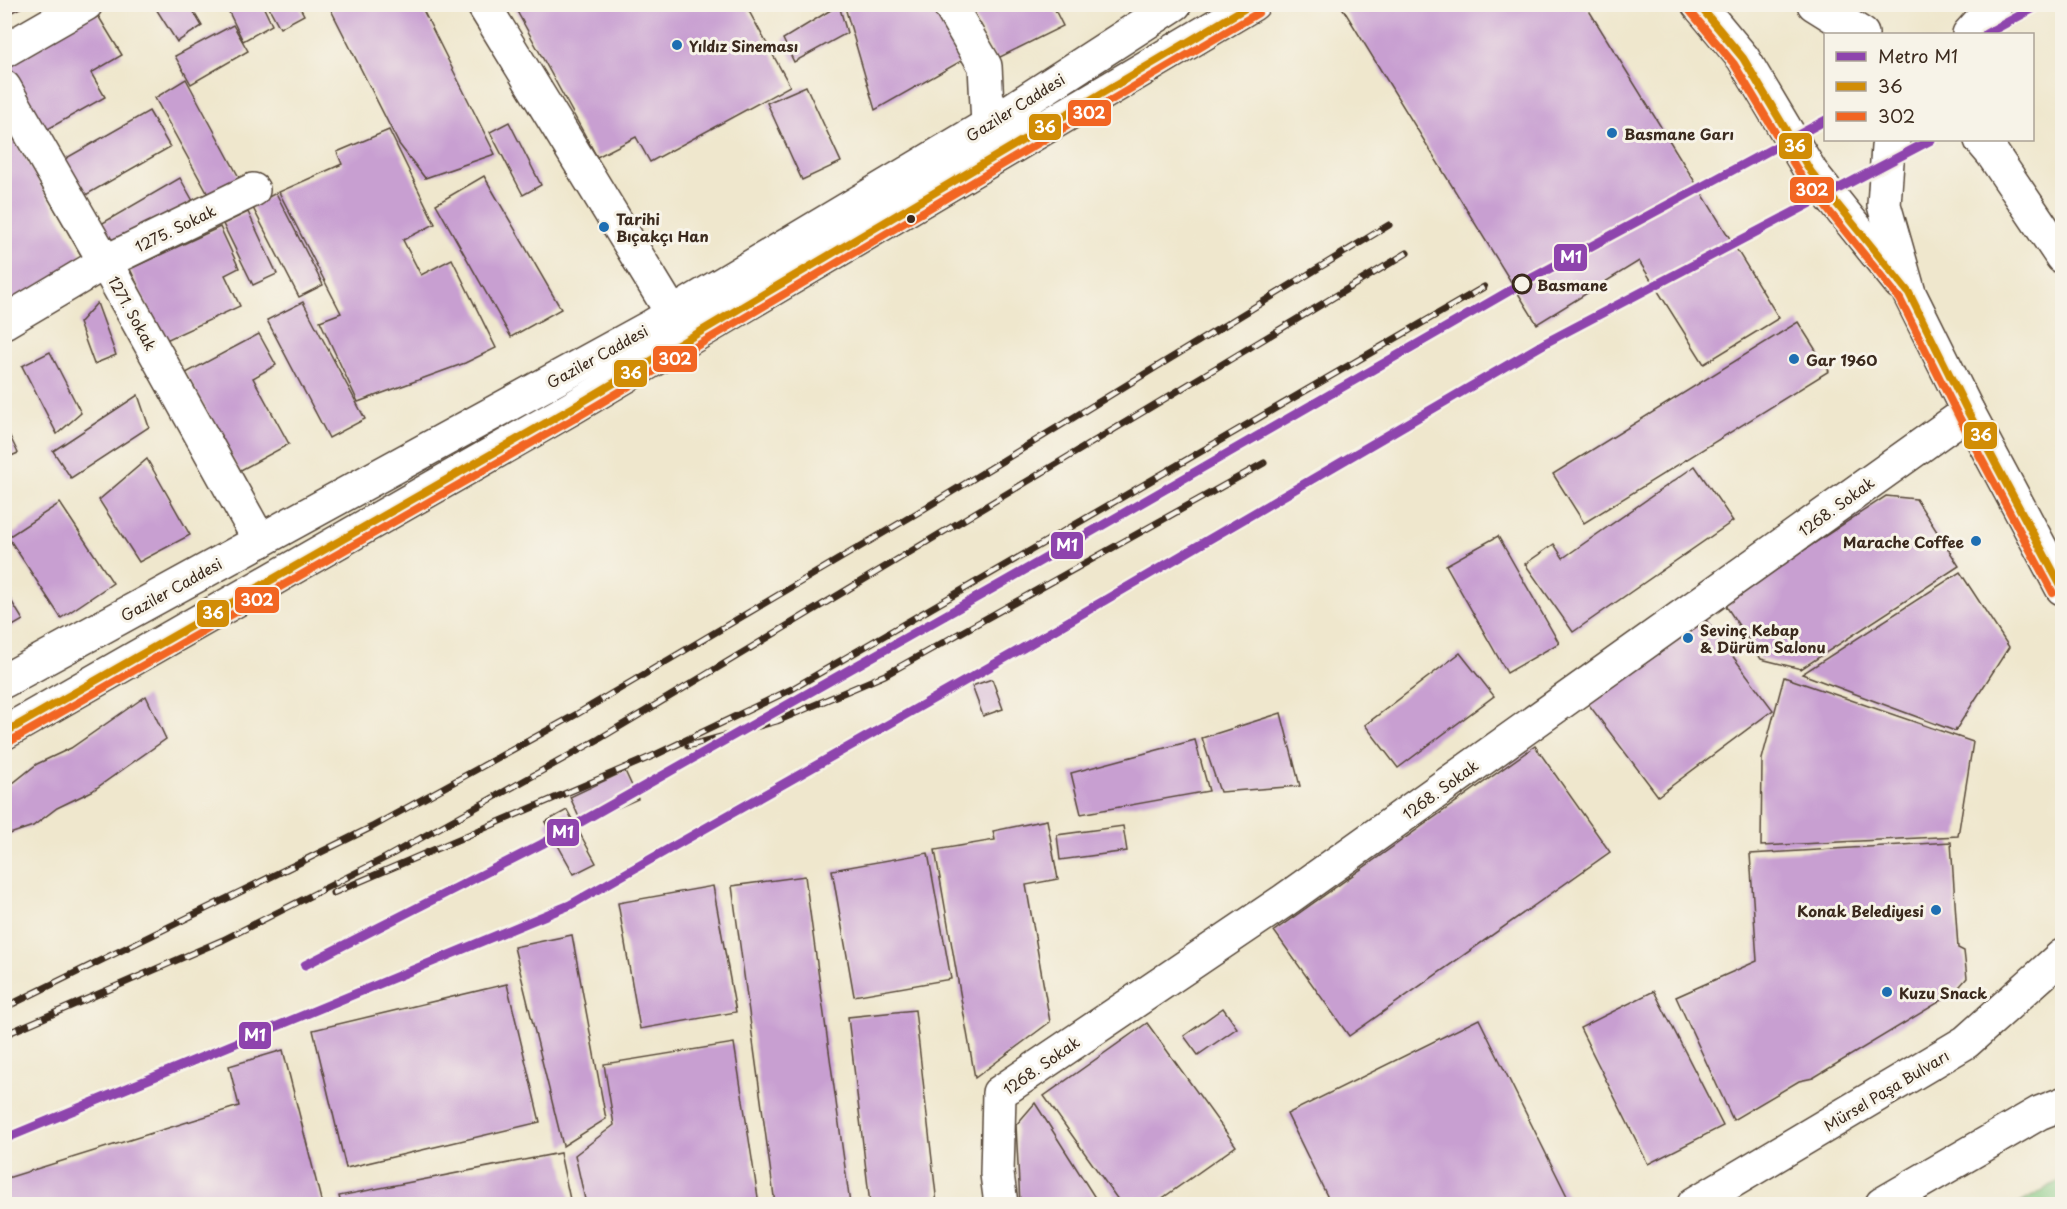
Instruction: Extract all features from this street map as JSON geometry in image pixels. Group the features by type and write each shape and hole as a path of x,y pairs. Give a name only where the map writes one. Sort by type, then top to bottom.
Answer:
{"main road":[{"path":"4,51 86,4"},
{"path":"483,4 672,314"},
{"path":"949,4 985,66 988,125"},
{"name":"Gaziler Caddesi","path":"4,681 672,314 988,125 1175,4"},
{"name":"Gaziler Caddesi","path":"4,733 561,414 1253,4"},
{"path":"1698,4 1743,58 1811,172 1909,293"},
{"path":"1814,4 1860,33"},
{"path":"1970,33 1996,4"},
{"name":"1271. Sokak","path":"4,87 105,262 260,541"},
{"path":"1892,141 1888,147 1884,205 1909,293 1968,412 2062,588"},
{"path":"1982,141 2062,257"},
{"name":"1275. Sokak","path":"4,322 105,262 253,190"},
{"name":"1268. Sokak","path":"1001,1204 997,1174 999,1093 1285,900 1968,412"},
{"name":"Mürsel Paşa Bulvarı","path":"1694,1204 1966,1042 2062,956"},
{"path":"1882,1204 2039,1113 2062,1104"}],"green space":[{"path":"2062,1179 2062,1204 2019,1204"}],"building":[{"path":"4,4 28,4 4,16"},
{"path":"153,4 189,4 202,26 177,42"},
{"path":"225,4 262,4 272,25 243,41"},
{"path":"267,4 298,4 304,15 280,28"},
{"path":"328,4 420,4 495,154 425,178 399,144"},
{"name":"Yıldız Sineması","path":"513,4 745,4 790,86 650,162 636,137 597,157"},
{"path":"844,4 932,4 963,60 875,110"},
{"path":"968,4 1052,4 1063,26 996,59"},
{"path":"1340,4 1585,4 1779,318 1704,364 1639,261 1537,324"},
{"path":"839,5 847,33 794,62 783,39"},
{"path":"94,9 122,55 91,73 105,97 39,134 4,75 4,61"},
{"path":"233,25 248,51 191,84 175,56"},
{"path":"186,79 241,181 210,198 155,98"},
{"path":"806,86 841,162 802,180 767,103"},
{"path":"149,111 170,147 77,200 56,164"},
{"path":"4,120 86,264 4,310"},
{"path":"509,122 541,185 523,195 490,132"},
{"path":"389,130 435,224 403,240 421,275 452,259 496,348 465,363 358,402 320,321 341,313 279,192 342,164 337,152"},
{"path":"484,176 561,309 511,337 436,204"},
{"path":"180,178 193,201 114,247 101,224"},
{"path":"276,193 323,285 299,297 252,206"},
{"path":"248,212 277,274 253,285 223,224"},
{"path":"220,227 239,268 225,275 240,306 164,341 130,269"},
{"path":"303,302 365,419 329,438 267,320"},
{"path":"97,303 116,355 94,364 79,323"},
{"path":"1798,322 1829,371 1584,523 1553,474"},
{"path":"259,334 276,365 253,378 289,444 239,471 186,373"},
{"path":"50,352 81,413 57,434 22,366"},
{"path":"138,395 149,427 71,478 53,451"},
{"path":"4,424 18,453 4,459"},
{"path":"147,459 190,535 139,562 99,500"},
{"path":"1695,466 1733,521 1573,632 1525,564 1554,544 1563,558"},
{"path":"1886,496 1916,499 1959,566 1801,669 1761,659 1724,603"},
{"path":"60,503 113,583 61,618 8,537"},
{"path":"1498,536 1559,643 1507,673 1446,565"},
{"path":"1960,572 2009,647 1955,731 1802,674"},
{"path":"4,589 23,620 4,631"},
{"path":"1699,611 1773,710 1658,796 1583,697"},
{"path":"1460,653 1494,696 1398,768 1365,725"},
{"path":"1784,677 1973,742 1958,836 1761,846 1762,759"},
{"path":"992,679 1003,709 983,716 972,686"},
{"path":"146,696 166,739 92,791 57,808 33,826 4,836 4,786 13,783 37,764 71,748"},
{"path":"1281,713 1300,786 1220,792 1202,738"},
{"path":"1195,740 1209,791 1081,814 1071,773"},
{"path":"1535,746 1610,852 1349,1036 1274,931"},
{"path":"625,771 638,799 582,824 570,797"},
{"path":"567,810 596,863 574,874 545,822"},
{"path":"1047,820 1058,879 1026,885 1050,1022 975,1078 935,850 995,840 993,831"},
{"path":"1123,826 1127,851 1060,860 1057,835"},
{"path":"1951,842 1958,948 1964,951 1967,978 1954,993 1813,1078 1799,1081 1733,1120 1676,997 1757,961 1750,854"},
{"path":"928,853 951,979 854,996 832,870"},
{"path":"805,876 850,1204 775,1204 732,886"},
{"path":"713,886 736,1012 640,1029 618,903"},
{"path":"572,935 606,1119 563,1146 514,947"},
{"path":"507,984 540,1122 346,1168 313,1030"},
{"path":"1654,991 1723,1126 1648,1164 1580,1028"},
{"path":"1223,1008 1237,1028 1198,1055 1184,1036"},
{"path":"915,1010 937,1204 870,1204 848,1017"},
{"path":"1479,1019 1571,1204 1331,1204 1287,1114"},
{"path":"1147,1023 1236,1146 1154,1204 1121,1204 1044,1096"},
{"path":"734,1043 759,1204 586,1204 575,1155 614,1125 604,1064"},
{"path":"283,1050 322,1204 246,1204 245,1202 236,1204 4,1204 4,1179 239,1106 229,1066"},
{"path":"1035,1103 1099,1204 1020,1204 1016,1125"},
{"path":"560,1153 571,1204 341,1204 339,1196"}],"railway":[{"path":"4,1008 372,827 577,714 917,513 1389,225"},
{"path":"4,1035 223,940 385,858 599,739 1407,253"},
{"path":"333,893 655,755 792,689 1484,287"},
{"path":"688,746 777,721 885,675 1264,463"}],"metro line":[{"name":"M1","path":"1988,33 2041,4"},
{"name":"M1","path":"305,965 542,844 1004,582 1532,278 1824,121"},
{"name":"M1","path":"4,1139 570,905 1023,648 1547,342 1929,141"}],"transit line":[{"name":"36","path":"4,733 572,408 1252,4"},
{"name":"36","path":"1698,4 1743,58 1811,172 1909,293 1968,412 2062,588"},
{"name":"302","path":"1690,11 1734,64 1803,179 1900,299 1959,417 2053,593"},
{"name":"302","path":"9,742 577,417 1258,13"}],"place":[{"name":"Yıldız Sineması","path":"677,45"},
{"name":"Basmane Garı","path":"1612,133"},
{"name":"Tarihi Bıçakçı Han","path":"604,227"},
{"name":"Basmane","path":"1522,284"},
{"name":"Gar 1960","path":"1794,359"},
{"name":"Marache Coffee","path":"1976,541"},
{"name":"Sevinç Kebap & Dürüm Salonu","path":"1688,638"},
{"name":"Konak Belediyesi","path":"1936,910"},
{"name":"Kuzu Snack","path":"1887,992"}]}
